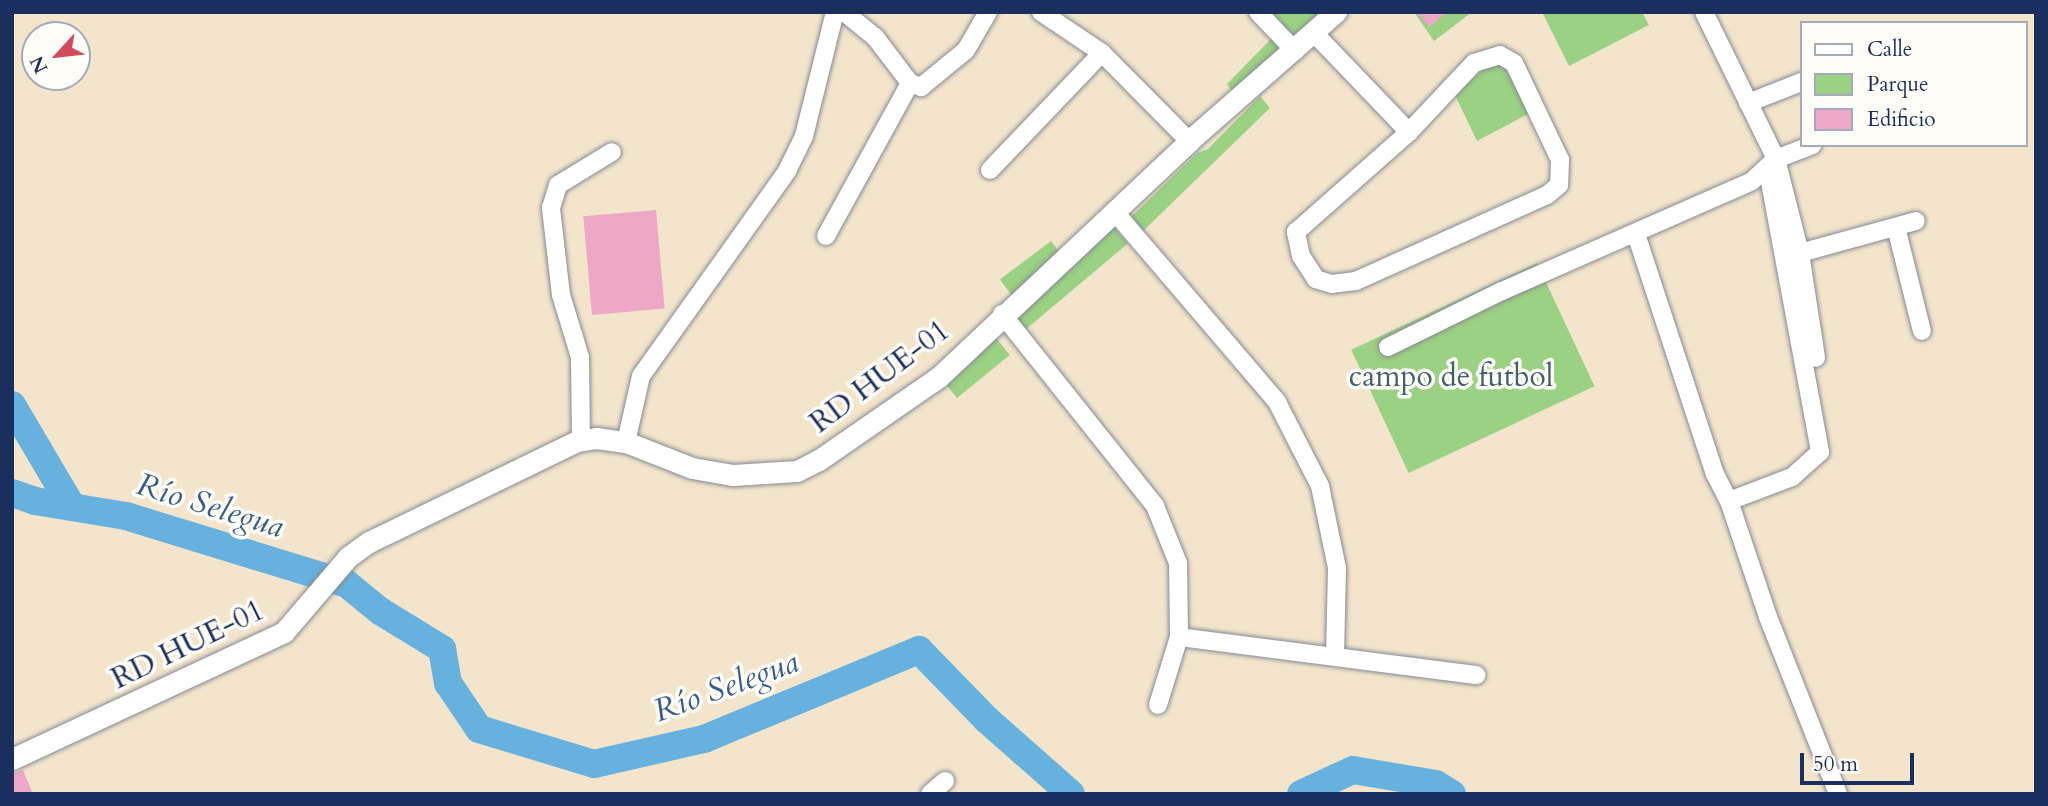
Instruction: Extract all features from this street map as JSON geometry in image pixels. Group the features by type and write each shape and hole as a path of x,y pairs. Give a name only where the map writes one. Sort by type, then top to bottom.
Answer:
{"street":[{"path":"626,442 641,376 787,171 804,136 835,12"},
{"path":"852,14 875,37 910,83 921,87 933,82 977,37 988,12"},
{"path":"1041,12 1102,52 1189,141"},
{"path":"1258,12 1295,51"},
{"name":"RD HUE-01","path":"12,759 206,672 297,622 348,557 369,542 581,441 626,442 692,468 733,475 797,471 875,425 939,377 1002,314 1189,141 1315,34 1336,12"},
{"path":"1704,12 1748,103 1772,165 1800,253 1816,358"},
{"path":"1315,34 1409,132"},
{"path":"990,170 1102,52"},
{"path":"1500,55 1514,63 1560,160 1559,185 1547,195 1356,281 1332,284 1316,279 1301,256 1296,232 1409,132 1474,63 1500,55"},
{"path":"1748,103 1800,82"},
{"path":"826,236 910,83"},
{"path":"1388,347 1502,291 1636,234 1808,147"},
{"path":"581,441 580,358 561,295 551,208 558,185 612,152"},
{"path":"1729,501 1792,477 1820,452 1772,165"},
{"path":"1114,211 1278,402 1320,486 1337,568 1335,654"},
{"path":"1800,253 1916,221"},
{"path":"1896,227 1922,331"},
{"path":"1636,234 1715,474 1729,501 1768,617 1838,794"},
{"path":"1002,314 1155,506 1178,563 1179,638 1158,705"},
{"path":"1179,638 1335,654 1477,675"},
{"path":"930,794 945,781"}],"green space":[{"path":"1258,12 1326,12 1290,46"},
{"path":"1414,12 1472,12 1434,41"},
{"path":"1542,12 1642,12 1649,25 1569,66"},
{"path":"1273,37 1283,49 1235,95 1227,84"},
{"path":"1489,64 1503,65 1530,113 1477,141 1455,95"},
{"path":"1260,96 1270,108 1141,233 1129,219 1197,153 1208,149"},
{"path":"1113,226 1128,244 1019,335 1004,317"},
{"path":"1051,241 1063,257 1012,295 1000,280"},
{"name":"campo de futbol","path":"1537,263 1594,386 1409,473 1351,350"},
{"path":"996,338 1010,355 957,398 943,381"}],"building":[{"path":"1417,12 1447,12 1429,27"},
{"path":"656,210 665,309 592,315 583,216"},
{"path":"23,770 33,794 12,794 12,774"}],"waterway":[{"path":"12,405 72,507"},
{"name":"Río Selegua","path":"12,493 35,501 126,516 347,584 380,611 442,649 448,683 479,729 594,764 704,739 919,650 986,719 1071,794"},
{"name":"Río Selegua","path":"1301,794 1353,770 1436,784 1452,794"}]}
